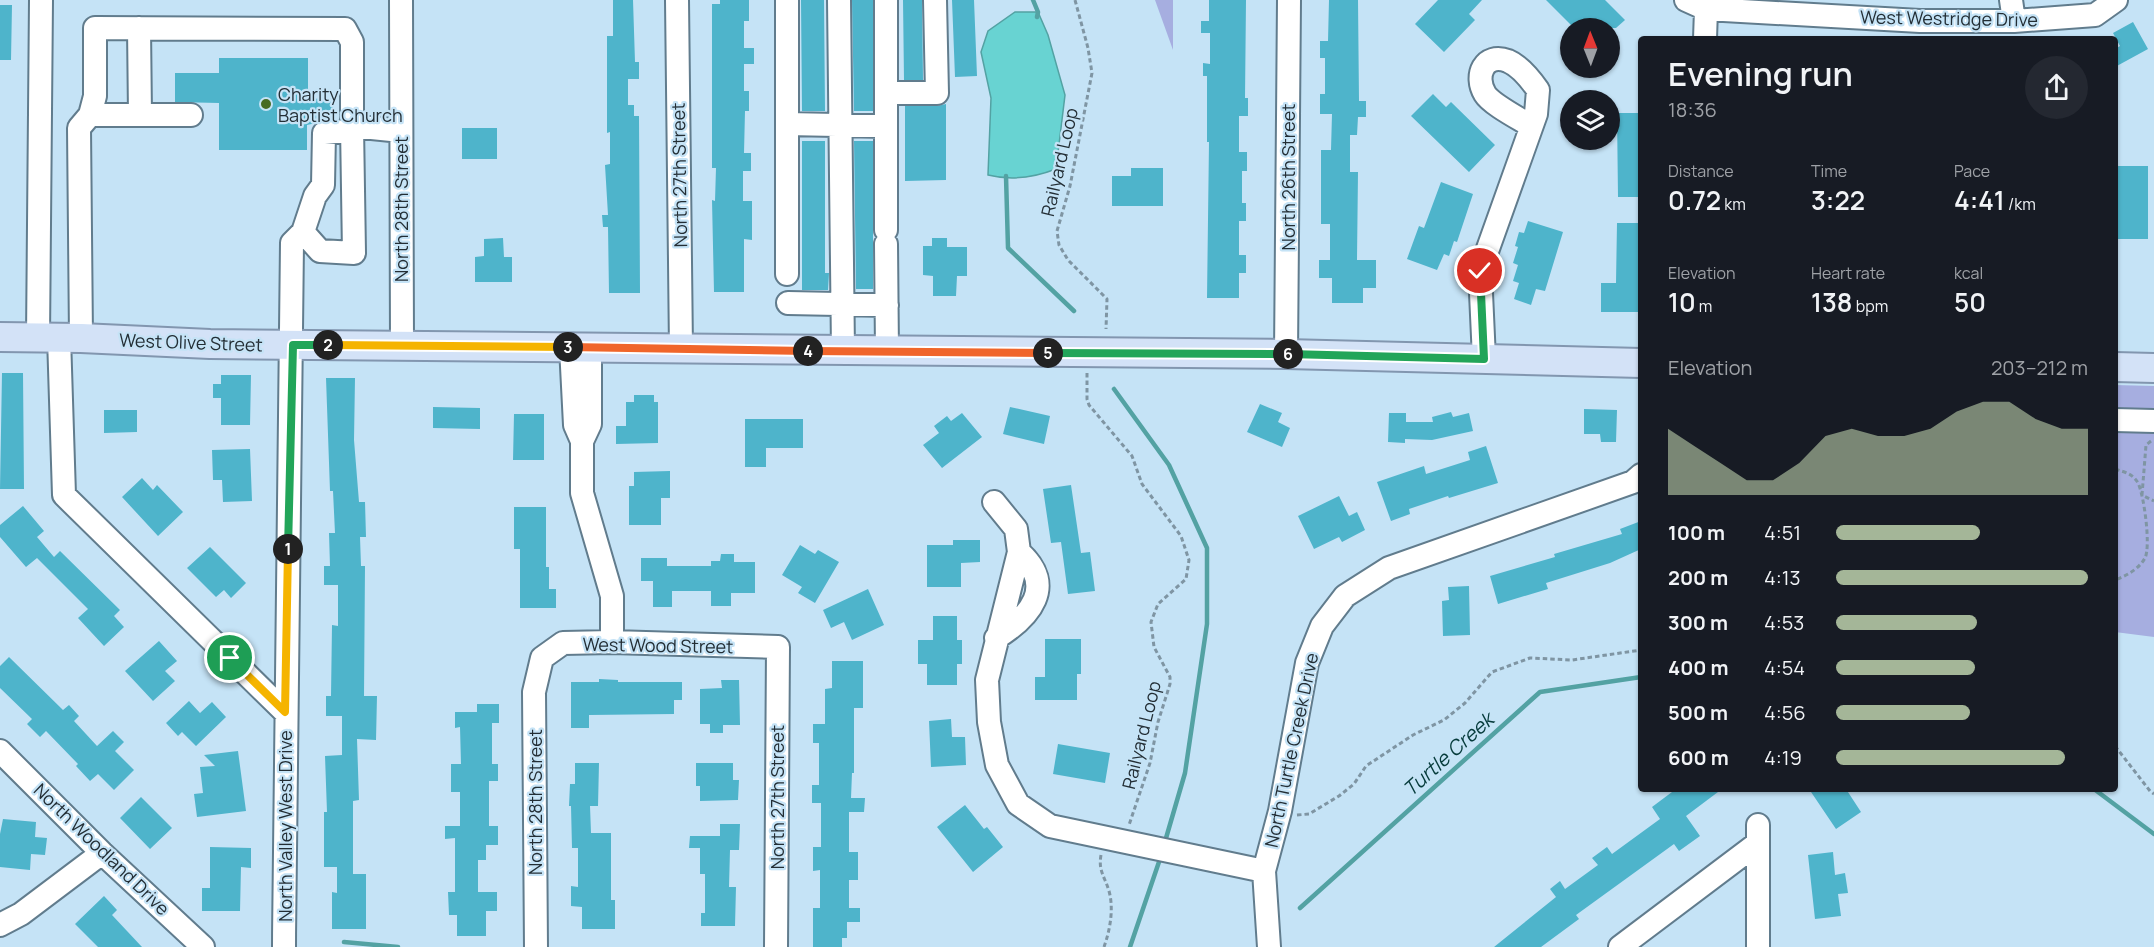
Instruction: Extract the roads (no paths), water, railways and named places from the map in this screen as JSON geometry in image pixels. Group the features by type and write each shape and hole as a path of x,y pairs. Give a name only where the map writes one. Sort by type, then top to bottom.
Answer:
{"main road":[{"name":"West Olive Street","path":"0,337 293,345 1286,354 1638,363"},
{"path":"2118,367 2154,368"}],"street":[{"path":"41,0 59,337 63,495 285,712"},
{"name":"North 28th Street","path":"401,0 402,346"},
{"name":"North 27th Street","path":"677,0 681,349"},
{"path":"787,0 788,274"},
{"path":"839,0 843,351"},
{"path":"886,0 887,351"},
{"path":"886,93 937,93 935,0"},
{"name":"North 26th Street","path":"1286,354 1289,0"},
{"name":"West Westridge Drive","path":"1696,4 1920,30 2012,10 2095,15 2116,0"},
{"path":"1696,4 1704,36"},
{"path":"59,337 79,128 90,115 95,96 95,28 345,29 352,42 354,253 320,251 303,232"},
{"path":"140,28 140,115"},
{"path":"90,115 190,115"},
{"path":"787,124 886,126"},
{"path":"352,126 401,131"},
{"name":"North Valley West Drive","path":"284,947 285,712 293,345 292,243 303,232 315,196 324,185 324,133 346,131 352,126"},
{"path":"1484,359 1480,271 1532,126"},
{"path":"788,303 886,305"},
{"path":"581,347 575,425 582,441 582,493 612,596 612,642"},
{"path":"2118,420 2154,421"},
{"name":"North Turtle Creek Drive","path":"1269,947 1264,871 1280,811 1307,663 1322,626 1345,596 1389,568 1633,482 1638,478"},
{"path":"994,502 1016,529 1019,552 987,680 989,722 997,765 1018,804 1050,826 1128,835 1201,858 1264,871"},
{"name":"West Wood Street","path":"542,658 563,643 612,642 778,647"},
{"name":"North 27th Street","path":"776,947 778,647"},
{"name":"North 28th Street","path":"536,947 534,692 542,658"},
{"name":"North Woodland Drive","path":"0,751 102,853 203,947"},
{"path":"1620,947 1758,834 1758,947"},
{"path":"0,926 21,914 102,853"}],"waterway":[{"path":"1033,0 1038,12 1037,17"},
{"path":"1006,176 1008,248 1074,311"},
{"path":"1114,389 1169,465 1207,548 1207,624 1185,773 1164,845"},
{"name":"Turtle Creek","path":"1300,908 1540,692 1638,677"},
{"name":"Turtle Creek","path":"2098,792 2154,834"},
{"path":"1130,947 1161,856"},
{"path":"344,942 398,947"}],"place":[{"name":"Charity Baptist Church","path":"266,104"}]}
